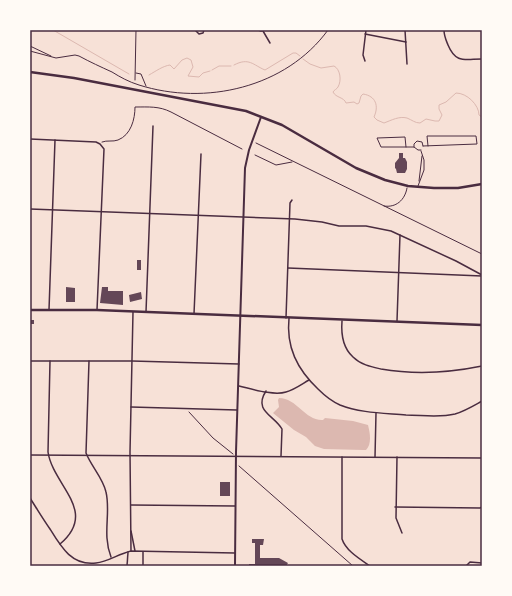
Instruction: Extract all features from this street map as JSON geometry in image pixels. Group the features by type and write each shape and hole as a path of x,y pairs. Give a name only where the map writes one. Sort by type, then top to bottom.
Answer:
{"main road":[{"path":"30,72 74,78 232,108 261,116 291,130 364,172 385,180 408,186 447,188 482,184"},
{"path":"30,310 97,310 482,325"}],"street":[{"path":"195,30 199,34 203,33 204,30"},
{"path":"258,30 264,31 270,43"},
{"path":"364,61 362,54 364,34 366,30"},
{"path":"405,30 407,64"},
{"path":"444,30 444,35 454,57 459,59 482,59"},
{"path":"364,34 406,42"},
{"path":"235,566 235,457 238,410 243,217 246,162 261,116"},
{"path":"146,312 152,126"},
{"path":"30,139 96,142 100,144 104,151 97,310"},
{"path":"49,310 55,140"},
{"path":"194,314 201,154"},
{"path":"292,200 290,203 287,318 292,354 309,380 320,391 335,402 347,407 376,413 446,416 465,410 482,401"},
{"path":"30,209 290,219 322,222 340,226 373,228 391,231 456,260 482,275"},
{"path":"397,322 400,235"},
{"path":"288,268 482,275"},
{"path":"130,551 130,455 133,312"},
{"path":"342,320 342,336 347,349 357,360 368,365 390,370 422,373 454,371 482,366"},
{"path":"30,361 132,361 239,364"},
{"path":"50,361 48,455 52,467 73,500 75,510 75,519 72,530 60,545"},
{"path":"89,361 86,451 106,492 107,540 112,558"},
{"path":"238,386 278,393 287,392 309,380"},
{"path":"266,392 262,399 262,405 266,413 282,429 281,456"},
{"path":"131,407 238,410"},
{"path":"375,457 376,413"},
{"path":"30,455 482,458"},
{"path":"342,457 342,539 347,548 370,566"},
{"path":"397,457 395,507 396,518 402,533"},
{"path":"30,498 68,555 82,562 97,563 130,551 235,553"},
{"path":"130,505 235,506"},
{"path":"395,507 482,507"},
{"path":"131,529 135,552"},
{"path":"127,566 128,552"},
{"path":"143,552 143,566"},
{"path":"466,566 470,562 482,562"}],"lane":[{"path":"423,146 428,146 477,144 476,136 427,136 428,146"},
{"path":"406,147 405,138 377,138 381,147 406,147 421,150"},
{"path":"414,148 415,143 419,141 422,142 423,146"},
{"path":"419,181 424,170 424,160 421,150 423,146"},
{"path":"418,187 422,156"}],"path":[{"path":"135,80 136,30"},
{"path":"30,51 58,58 74,55 79,56 135,84 175,93 194,94 228,90 254,84 301,58 328,30"},
{"path":"30,46 53,57"},
{"path":"136,72 141,74 146,87"},
{"path":"100,144 105,141 119,140 124,135 133,122 135,106 162,108 242,149"},
{"path":"256,143 482,254"},
{"path":"255,155 274,164 280,165 292,161"},
{"path":"380,204 389,207 397,204 404,198 408,186"},
{"path":"187,408 213,438 230,451 239,461 239,466 353,566"}],"shaded area":[{"path":"279,398 291,402 311,417 317,419 323,420 325,418 353,421 368,425 370,438 368,448 366,450 324,449 315,446 306,437 294,430 273,413 279,407"}],"building":[{"path":"399,153 403,153 403,158 405,158 407,162 407,169 405,173 397,173 395,168 395,163 399,158"},
{"path":"137,260 141,260 141,270 137,270"},
{"path":"66,287 75,288 75,302 66,302"},
{"path":"102,287 108,287 108,291 123,291 123,305 100,303"},
{"path":"141,292 142,299 130,302 129,295"},
{"path":"30,320 34,320 34,324 30,324"},
{"path":"220,482 230,482 230,496 220,496"},
{"path":"252,539 264,539 263,545 260,545 260,558 279,558 288,563 286,566 249,566 249,564 255,564 255,543 252,543"}],"waterway":[{"path":"53,30 129,74"},
{"path":"234,65 247,62 265,70 293,53 300,56"},
{"path":"149,75 170,65 174,69 182,60 187,58 191,60 193,67 188,76 199,77 203,73 210,71"},
{"path":"303,59 310,64 321,68 336,67 339,72 340,81 338,87 333,92 334,94 346,103 354,102 357,104 359,103 363,94 371,97 374,99 376,105 374,117 384,123 401,118 407,118 418,123 426,119 439,121 442,115 439,105 446,102 456,93 464,95 472,100 477,107 479,115 482,117"},
{"path":"212,70 219,66 231,66"}]}
